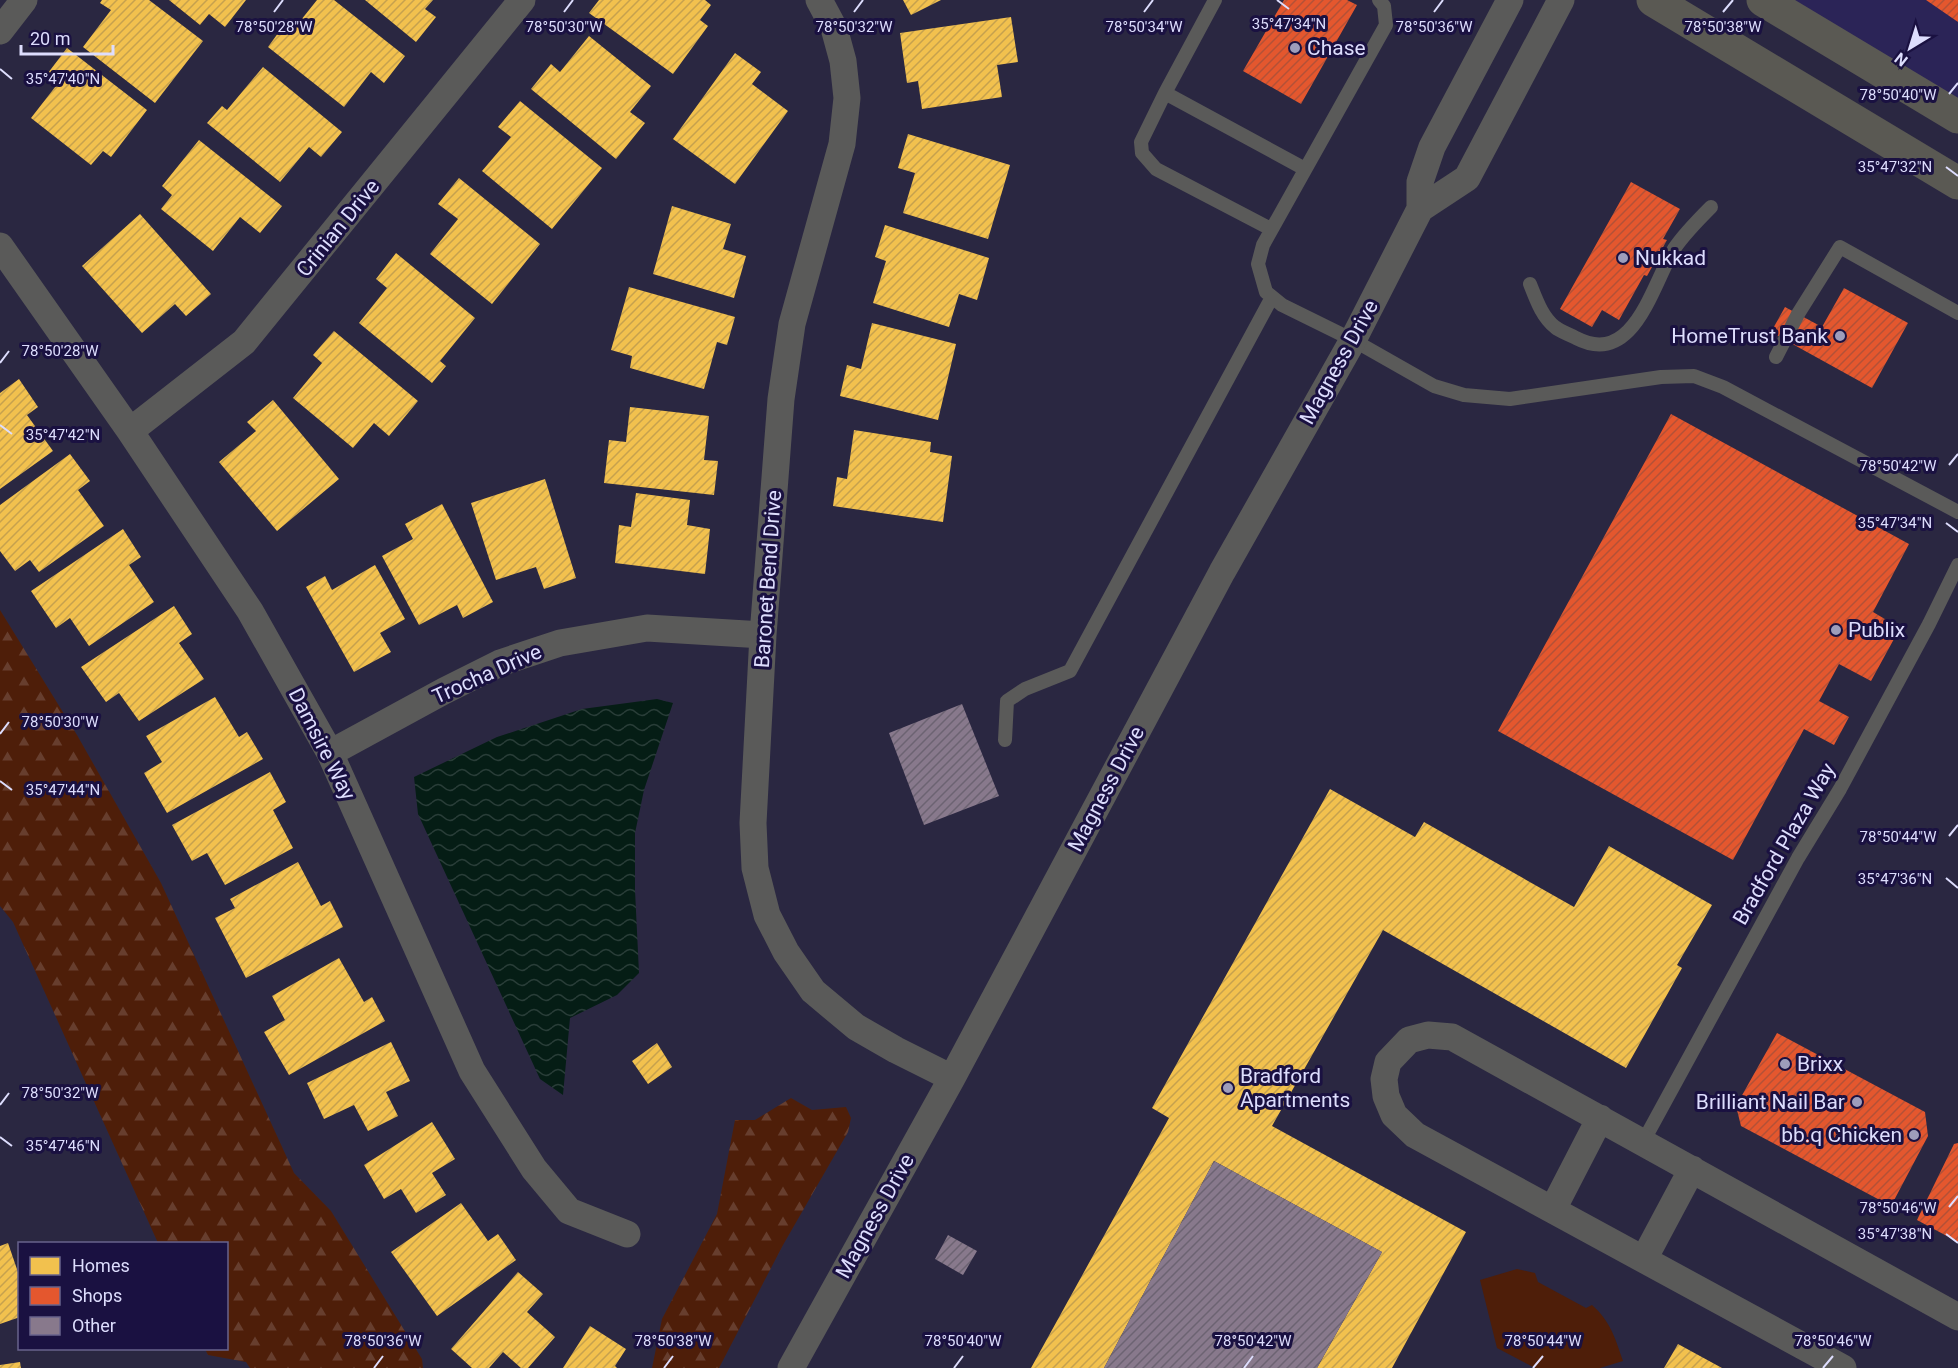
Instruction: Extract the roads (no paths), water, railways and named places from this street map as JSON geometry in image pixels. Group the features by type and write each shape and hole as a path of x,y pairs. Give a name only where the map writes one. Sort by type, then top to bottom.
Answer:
{"main road":[{"path":"1653,0 1958,183"},
{"path":"1763,0 1958,117"}],"street":[{"path":"0,31 24,0"},
{"name":"Crinian Drive","path":"130,431 244,342 522,0"},
{"name":"Baronet Bend Drive","path":"819,0 834,28 843,61 847,98 842,144 792,324 781,399 763,635 753,823 756,868 767,915 786,952 813,991 856,1027 952,1078"},
{"name":"Magness Drive","path":"791,1368 952,1078 1222,572 1353,340 1420,209 1420,182 1432,147 1510,0"},
{"name":"Magness Drive","path":"1420,209 1467,178 1561,0"},
{"name":"Damsire Way","path":"0,246 130,431 250,611 330,753 472,1071 534,1169 569,1211 627,1234"},
{"name":"Trocha Drive","path":"330,753 500,663 560,643 647,628 763,635"},
{"path":"1843,1368 1415,1135 1394,1115 1386,1096 1384,1079 1388,1062 1409,1040 1428,1035 1452,1037 1958,1317"},
{"path":"1553,1209 1600,1118"},
{"path":"1644,1259 1692,1169"}],"lane":[{"path":"1215,0 1141,142 1142,153 1156,169 1271,229"},
{"path":"1378,0 1384,6 1386,25 1263,245 1258,264 1266,292 1300,314 1353,340 1434,386 1464,395 1510,399 1661,377 1694,376 1723,387 1958,512"},
{"path":"1165,93 1305,169"},
{"path":"1530,284 1541,310 1554,327 1588,344 1609,344 1623,337 1635,325 1675,249 1711,207"},
{"path":"1776,357 1798,314 1840,247 1958,313"},
{"path":"1005,740 1006,701 1025,689 1070,671 1272,297"},
{"name":"Bradford Plaza Way","path":"1643,1142 1797,858 1845,780 1958,565"}],"water":[{"path":"657,699 673,703 644,790 635,833 639,973 617,995 570,1018 563,1095 540,1079 418,814 414,777 497,737 582,709"}],"place":[{"name":"Chase","path":"1295,48"},
{"name":"Nukkad","path":"1623,258"},
{"name":"HomeTrust Bank","path":"1840,336"},
{"name":"Publix","path":"1836,630"},
{"name":"Brixx","path":"1785,1064"},
{"name":"Bradford Apartments","path":"1228,1088"},
{"name":"Brilliant Nail Bar","path":"1857,1102"},
{"name":"bb.q Chicken","path":"1914,1135"}]}
